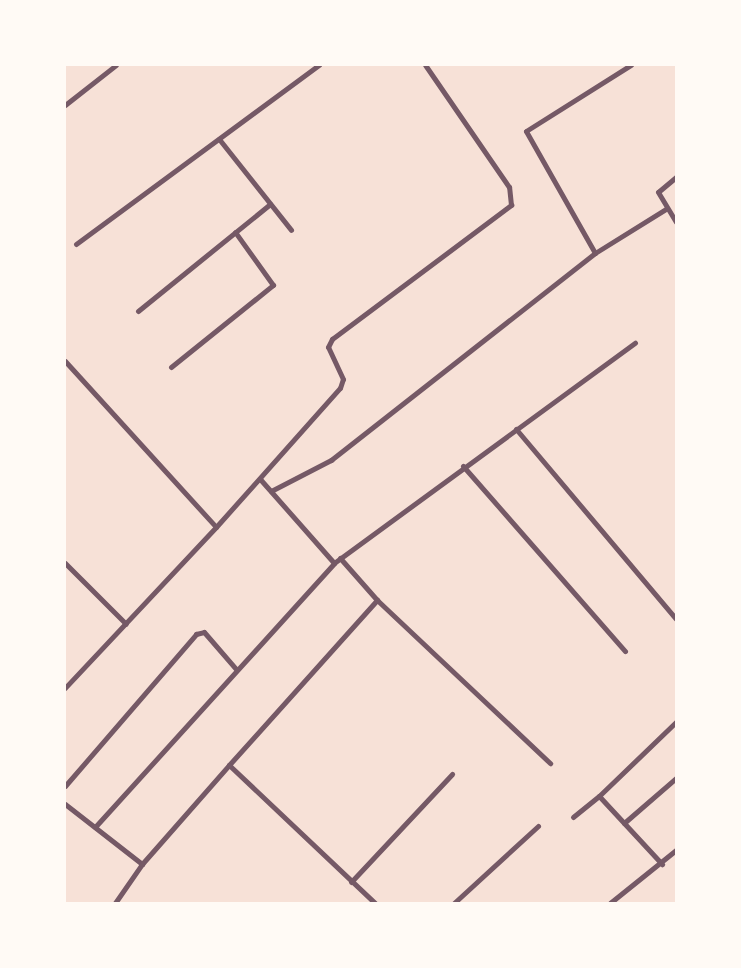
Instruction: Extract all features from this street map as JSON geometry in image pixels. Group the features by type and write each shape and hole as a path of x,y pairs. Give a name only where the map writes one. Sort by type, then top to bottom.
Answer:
{"street":[{"path":"65,106 116,65"},
{"path":"76,244 319,65"},
{"path":"65,688 216,527 340,388 343,379 328,347 332,339 511,205 509,187 424,65"},
{"path":"595,254 526,131 630,65"},
{"path":"219,139 291,230"},
{"path":"676,177 658,192 666,209 676,222"},
{"path":"138,312 270,204"},
{"path":"271,491 331,460 595,254 666,209"},
{"path":"170,366 272,285 235,232"},
{"path":"95,827 236,669 334,563 463,466 635,343"},
{"path":"65,361 216,527"},
{"path":"516,428 676,619"},
{"path":"463,466 625,651"},
{"path":"260,478 334,563"},
{"path":"340,558 377,600 550,764"},
{"path":"65,564 126,624"},
{"path":"115,903 142,864 229,764 377,600"},
{"path":"65,786 196,634 204,632 236,669"},
{"path":"573,817 599,796 676,722"},
{"path":"229,764 375,903"},
{"path":"351,882 452,774"},
{"path":"624,823 676,778"},
{"path":"599,796 662,864"},
{"path":"65,804 142,864"},
{"path":"454,903 538,826"},
{"path":"610,903 662,864 676,850"}]}
